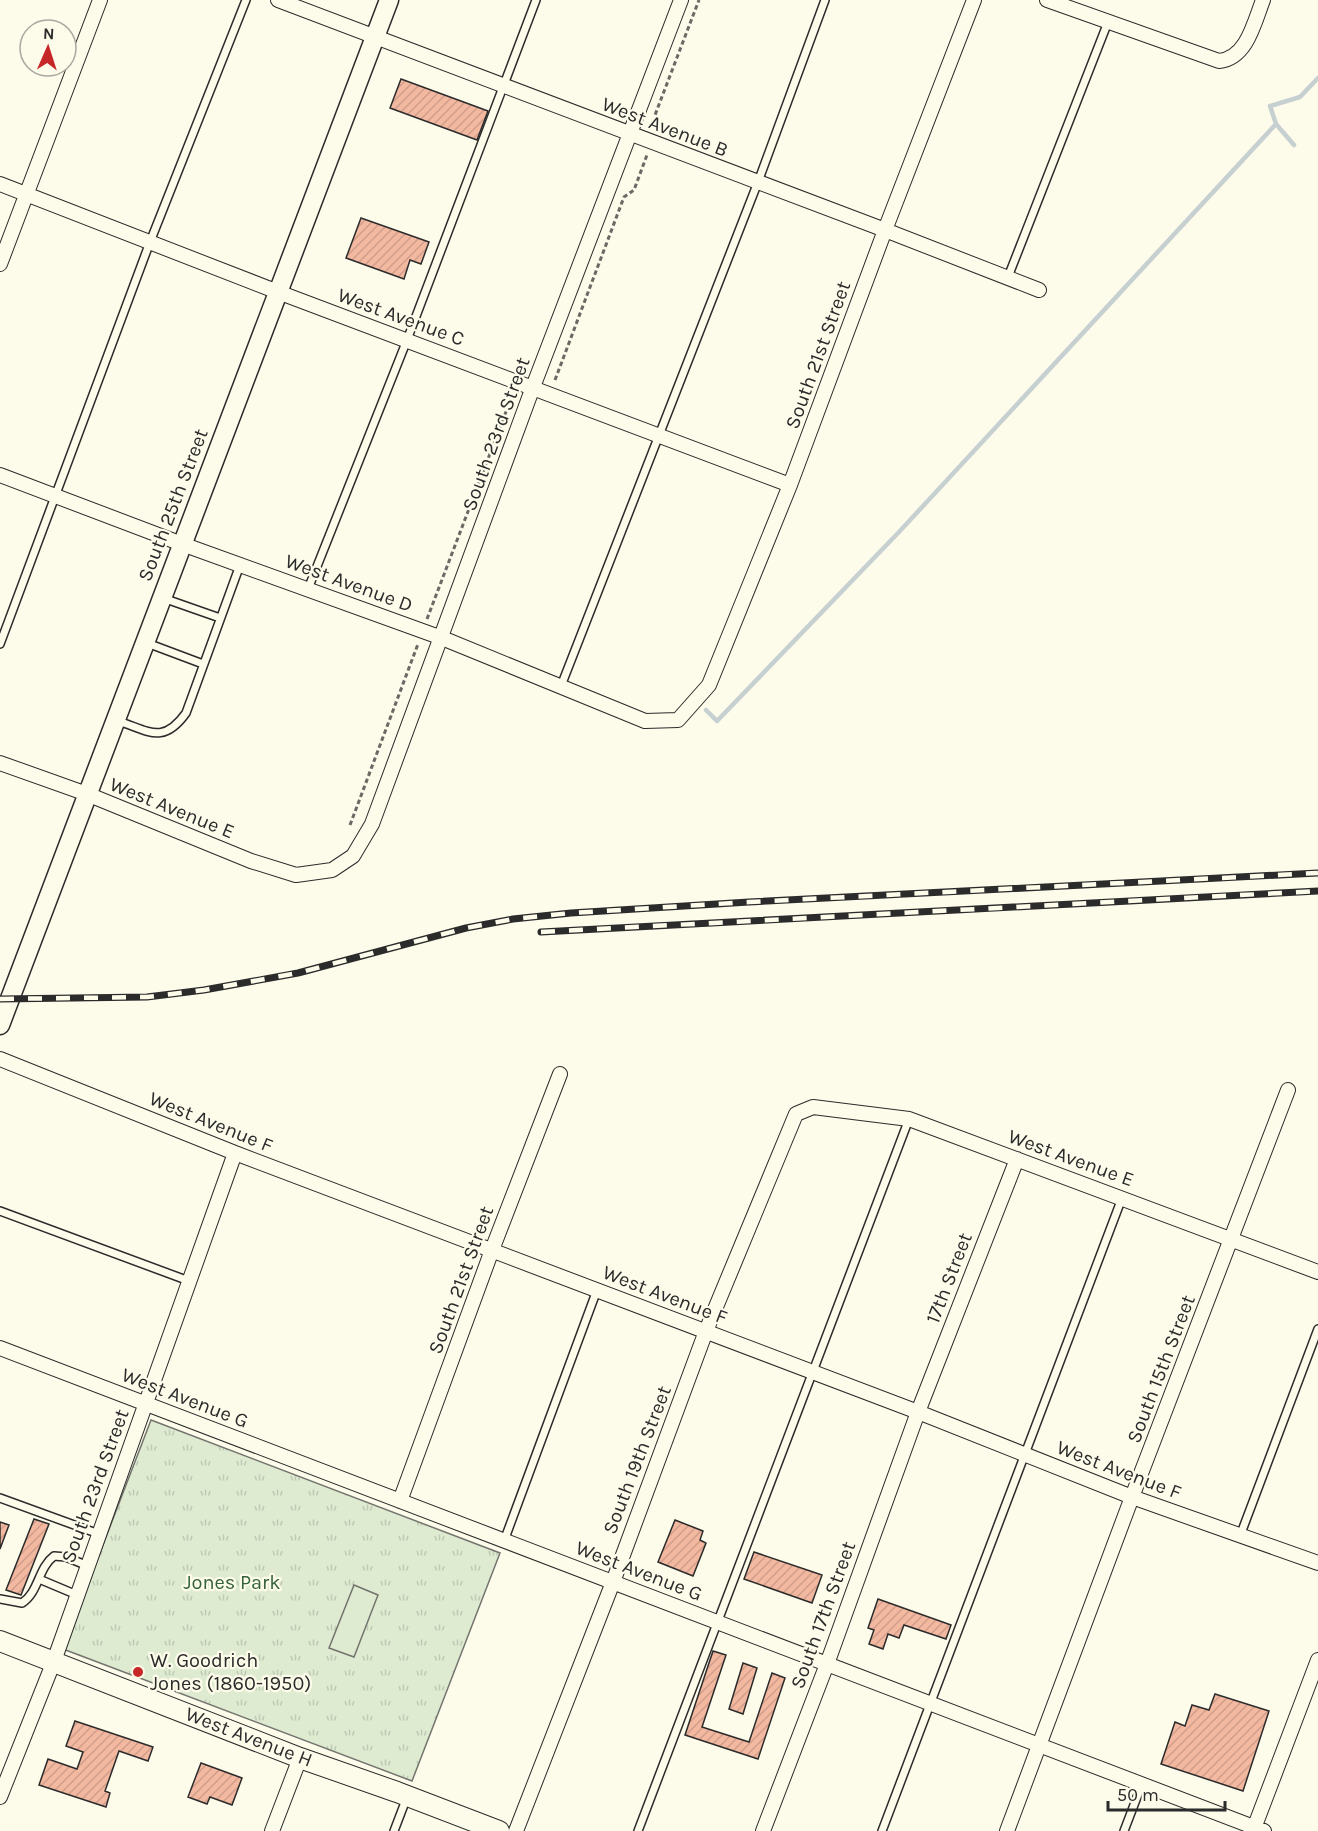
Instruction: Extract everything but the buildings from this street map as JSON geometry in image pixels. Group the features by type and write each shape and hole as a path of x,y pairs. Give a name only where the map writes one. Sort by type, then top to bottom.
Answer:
{"main road":[{"name":"West Avenue H","path":"0,1641 300,1758 499,1831"}],"street":[{"path":"0,264 100,0"},
{"name":"West Avenue B","path":"278,0 1039,290"},
{"name":"South 25th Street","path":"0,1025 388,0"},
{"name":"South 23rd Street","path":"332,870 353,856 372,824 533,387 681,0"},
{"name":"South 21st Street","path":"683,715 709,685 790,485 974,0"},
{"path":"1047,0 1219,61 1228,60 1246,45 1263,0"},
{"name":"West Avenue C","path":"0,184 278,292 790,485"},
{"name":"West Avenue D","path":"0,475 442,638 645,721 678,720 683,715"},
{"name":"West Avenue E","path":"0,763 87,794 251,861 296,875 332,870"},
{"name":"West Avenue F","path":"0,1059 235,1153 918,1412 1132,1497 1318,1563"},
{"name":"South 21st Street","path":"400,1501 492,1250 560,1074"},
{"name":"South 15th Street","path":"1007,1831 1288,1090"},
{"name":"West Avenue E","path":"804,1109 813,1107 909,1119 1318,1272"},
{"name":"South 19th Street","path":"516,1831 613,1582 706,1331 796,1113 804,1109"},
{"name":"South 23rd Street","path":"0,1797 54,1661 235,1153"},
{"name":"17th Street","path":"918,1412 1017,1159"},
{"name":"West Avenue G","path":"0,1348 1257,1830"},
{"name":"South 17th Street","path":"763,1831 827,1664 918,1412"},
{"path":"1257,1830 1318,1660"},
{"path":"272,1831 300,1758"}],"lane":[{"path":"0,644 150,242 246,0"},
{"path":"308,589 407,340 536,0"},
{"path":"561,687 758,182 825,0"},
{"path":"1008,278 1108,22"},
{"path":"115,720 156,734 175,727 186,713 240,565"},
{"path":"162,597 220,618"},
{"path":"145,642 203,664"},
{"path":"638,1831 909,1119"},
{"path":"882,1831 1122,1198"},
{"path":"0,1211 189,1281"},
{"path":"504,1541 597,1290"},
{"path":"1240,1536 1318,1329"},
{"path":"0,1497 99,1534"},
{"path":"0,1599 22,1603 30,1598 46,1562 54,1556 66,1557 88,1566"},
{"path":"39,1580 77,1595"},
{"path":"1124,1831 1142,1784"},
{"path":"394,1831 407,1796"}],"path":[{"path":"657,129 655,115 699,0"},
{"path":"555,380 624,197 634,190 649,150"},
{"path":"426,624 514,391"},
{"path":"350,825 418,644"}],"green space":[{"name":"Jones Park","path":"151,1420 500,1553 412,1781 63,1649"},
{"path":"354,1585 378,1595 354,1657 329,1648"}],"waterway":[{"path":"1294,145 1276,124 1270,106 1300,97 1318,78"},
{"path":"706,710 717,721 899,532 1276,124"}],"railway":[{"path":"0,999 147,997 204,990 298,973 466,928 513,919 571,913 1318,873"},
{"path":"541,932 1318,891"}],"place":[{"name":"W. Goodrich Jones (1860-1950)","path":"138,1672"}]}
